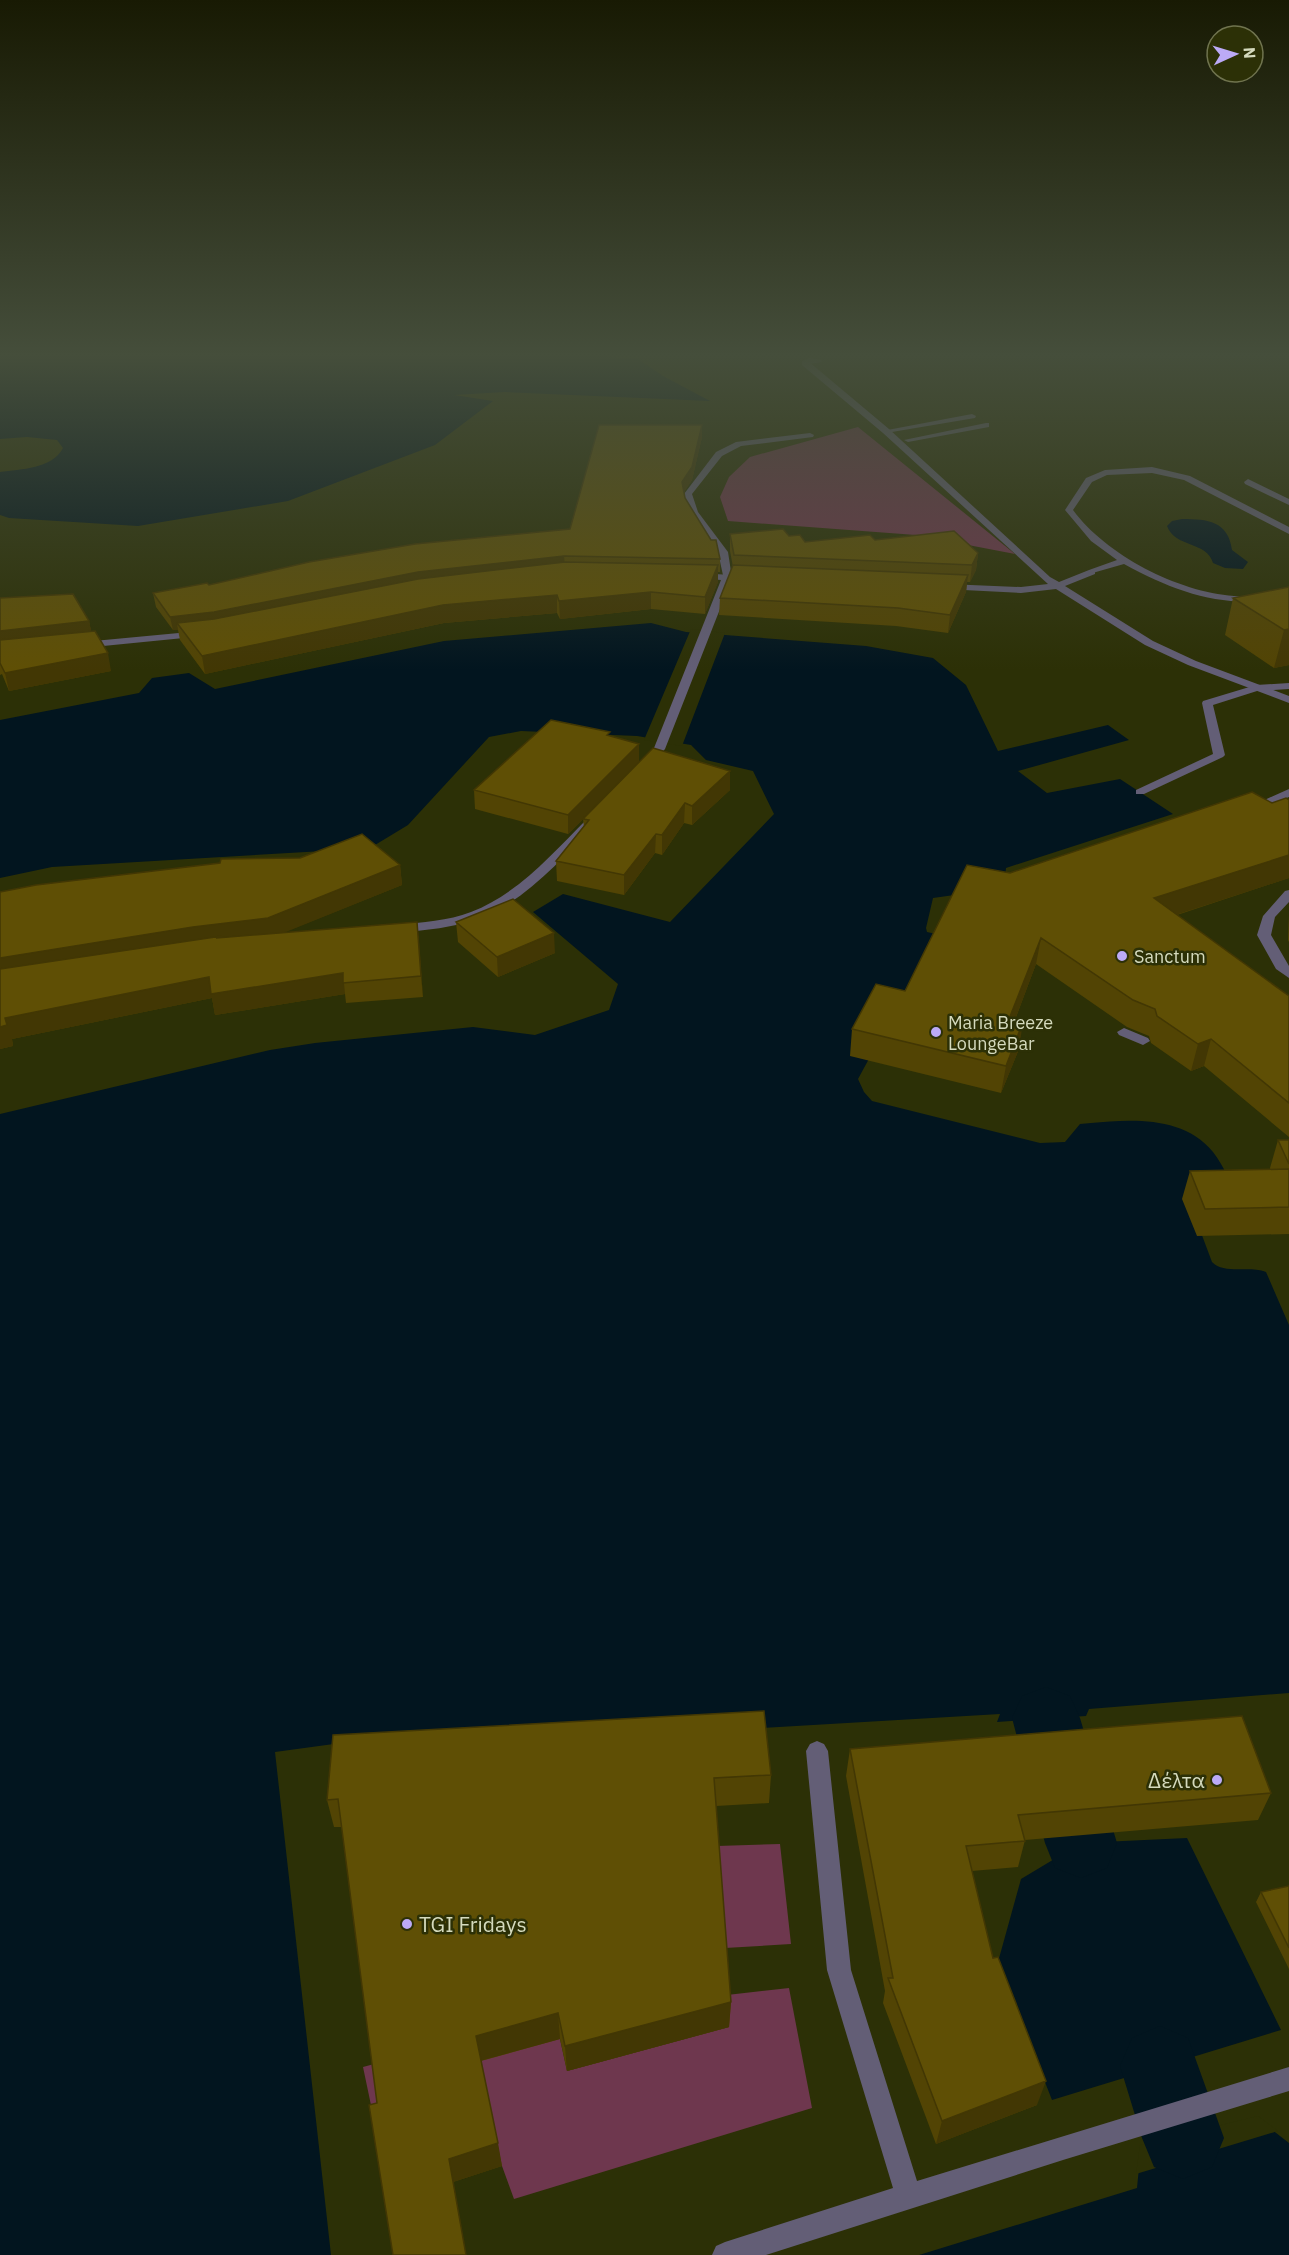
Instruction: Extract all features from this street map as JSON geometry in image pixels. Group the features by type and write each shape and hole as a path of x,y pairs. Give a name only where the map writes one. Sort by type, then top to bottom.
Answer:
{"street":[{"path":"639,774 659,749 727,578 723,552 694,512 688,494 715,459"},
{"path":"916,459 1047,579 1149,643 1192,663 1289,700"},
{"path":"929,459 1059,577 1061,586"},
{"path":"1289,531 1187,477 1152,470 1106,472 1089,480 1069,510 1082,531 1107,552 1198,594 1231,600 1266,600 1289,594"},
{"path":"1248,482 1289,502"},
{"path":"938,586 1039,590 1061,586 1124,561"},
{"path":"686,576 759,579"},
{"path":"67,646 208,633"},
{"path":"1140,792 1220,755 1208,703 1256,688 1289,686"},
{"path":"1289,793 1266,802 1289,823"},
{"path":"386,930 454,921 477,915 499,903 536,876 601,812"},
{"path":"1289,894 1269,916 1264,936 1281,966 1289,974"},
{"path":"1124,1032 1143,1041"},
{"path":"817,1751 839,1970 909,2198"},
{"path":"725,2255 1063,2147 1287,2079"}],"shaded area":[{"path":"748,459 898,459 1015,554 916,535 728,521 720,497 729,477"},
{"path":"780,1844 791,1944 725,1948 717,1846"},
{"path":"789,1988 812,2108 514,2199 502,2166 376,2129 363,2067 502,2029 560,2039 567,2071 729,2027 727,1995"}],"water":[{"path":"398,459 288,501 138,526 9,518 0,515 0,472 35,467 51,460"},
{"path":"1182,519 1208,521 1221,527 1230,540 1232,550 1248,562 1243,569 1225,568 1213,563 1204,551 1177,538 1167,526 1172,521"},
{"path":"651,623 686,632 866,646 933,658 966,685 998,751 1108,725 1129,740 1018,771 1047,793 1120,779 1173,814 1006,868 1004,888 933,898 927,932 968,941 883,1033 858,1079 864,1092 872,1101 1040,1143 1065,1142 1080,1124 1140,1121 1157,1122 1187,1132 1201,1140 1213,1152 1240,1201 1197,1222 1212,1262 1224,1268 1266,1272 1289,1325 1289,1693 1089,1709 1086,1716 997,1722 1000,1714 340,1753 341,1743 275,1752 331,2255 0,2255 0,1114 270,1050 315,1043 473,1027 535,1035 609,1010 618,984 533,912 563,894 670,922 774,814 753,771 706,760 691,745 637,736 521,731 489,737 408,825 375,845 358,849 52,867 0,878 0,720 139,693 152,678 189,673 215,689 444,641"},
{"path":"1187,1838 1281,2030 1052,2100 998,1962 1021,1879 1081,1843"},
{"path":"1258,2119 1289,2143 1289,2255 919,2255 1137,2188 1141,2147"}],"pier":[{"path":"691,629 725,633 682,746 644,740"},
{"path":"1258,2116 1278,2131 1136,2174 1140,2145"}],"building":[{"path":"589,459 694,459 692,467 682,482 685,498 711,540 716,540 720,559 564,556 418,572 214,612 170,617 153,593 207,583 209,585 309,562 415,544 570,529"},
{"path":"783,529 789,536 800,535 805,542 870,535 875,540 954,531 978,553 972,565 734,555 730,534"},
{"path":"565,562 718,565 705,597 651,592 559,601 557,595 443,605 202,656 177,623 214,619 418,579"},
{"path":"733,565 968,575 950,615 898,608 720,598"},
{"path":"1289,587 1289,629 1284,630 1233,598"},
{"path":"73,594 89,621 0,631 0,598"},
{"path":"95,631 108,653 5,673 0,663 0,640"},
{"path":"551,720 610,732 607,735 639,744 568,815 474,790"},
{"path":"653,748 730,771 692,806 685,803 662,835 656,834 624,875 556,861 589,820 583,819"},
{"path":"1252,792 1272,803 1286,798 1289,800 1289,855 1154,898 1289,996 1289,1103 1211,1039 1198,1044 1157,1016 1155,1009 1133,1000 1041,938 1009,1019 1023,1022 1006,1066 852,1029 876,984 905,991 967,865 1010,873"},
{"path":"362,834 400,865 268,918 193,927 0,958 0,892 36,885 220,863 221,859 300,858"},
{"path":"513,899 554,933 497,957 456,922"},
{"path":"417,922 421,976 343,983 343,973 211,994 209,977 5,1018 7,1025 0,1027 0,969 222,936 216,938"},
{"path":"1278,1140 1289,1140 1289,1164"},
{"path":"1289,1169 1289,1207 1205,1209 1190,1171"},
{"path":"764,1711 771,1775 714,1778 731,2002 565,2046 558,2013 476,2036 498,2143 449,2159 466,2255 393,2255 369,2105 377,2103 338,1799 327,1800 333,1735"},
{"path":"1242,1716 1271,1793 1018,1815 1025,1841 966,1846 993,1958 998,1957 1046,2081 942,2121 888,1978 893,1978 850,1749"},
{"path":"1289,1886 1289,1948 1261,1892"}],"waterway":[{"path":"1046,1718 1081,1843"},
{"path":"1160,2066 1183,2138"}],"place":[{"name":"Sanctum","path":"1122,956"},
{"name":"Maria Breeze LoungeBar","path":"936,1032"},
{"name":"Δέλτα","path":"1217,1780"},
{"name":"TGI Fridays","path":"407,1924"}]}
